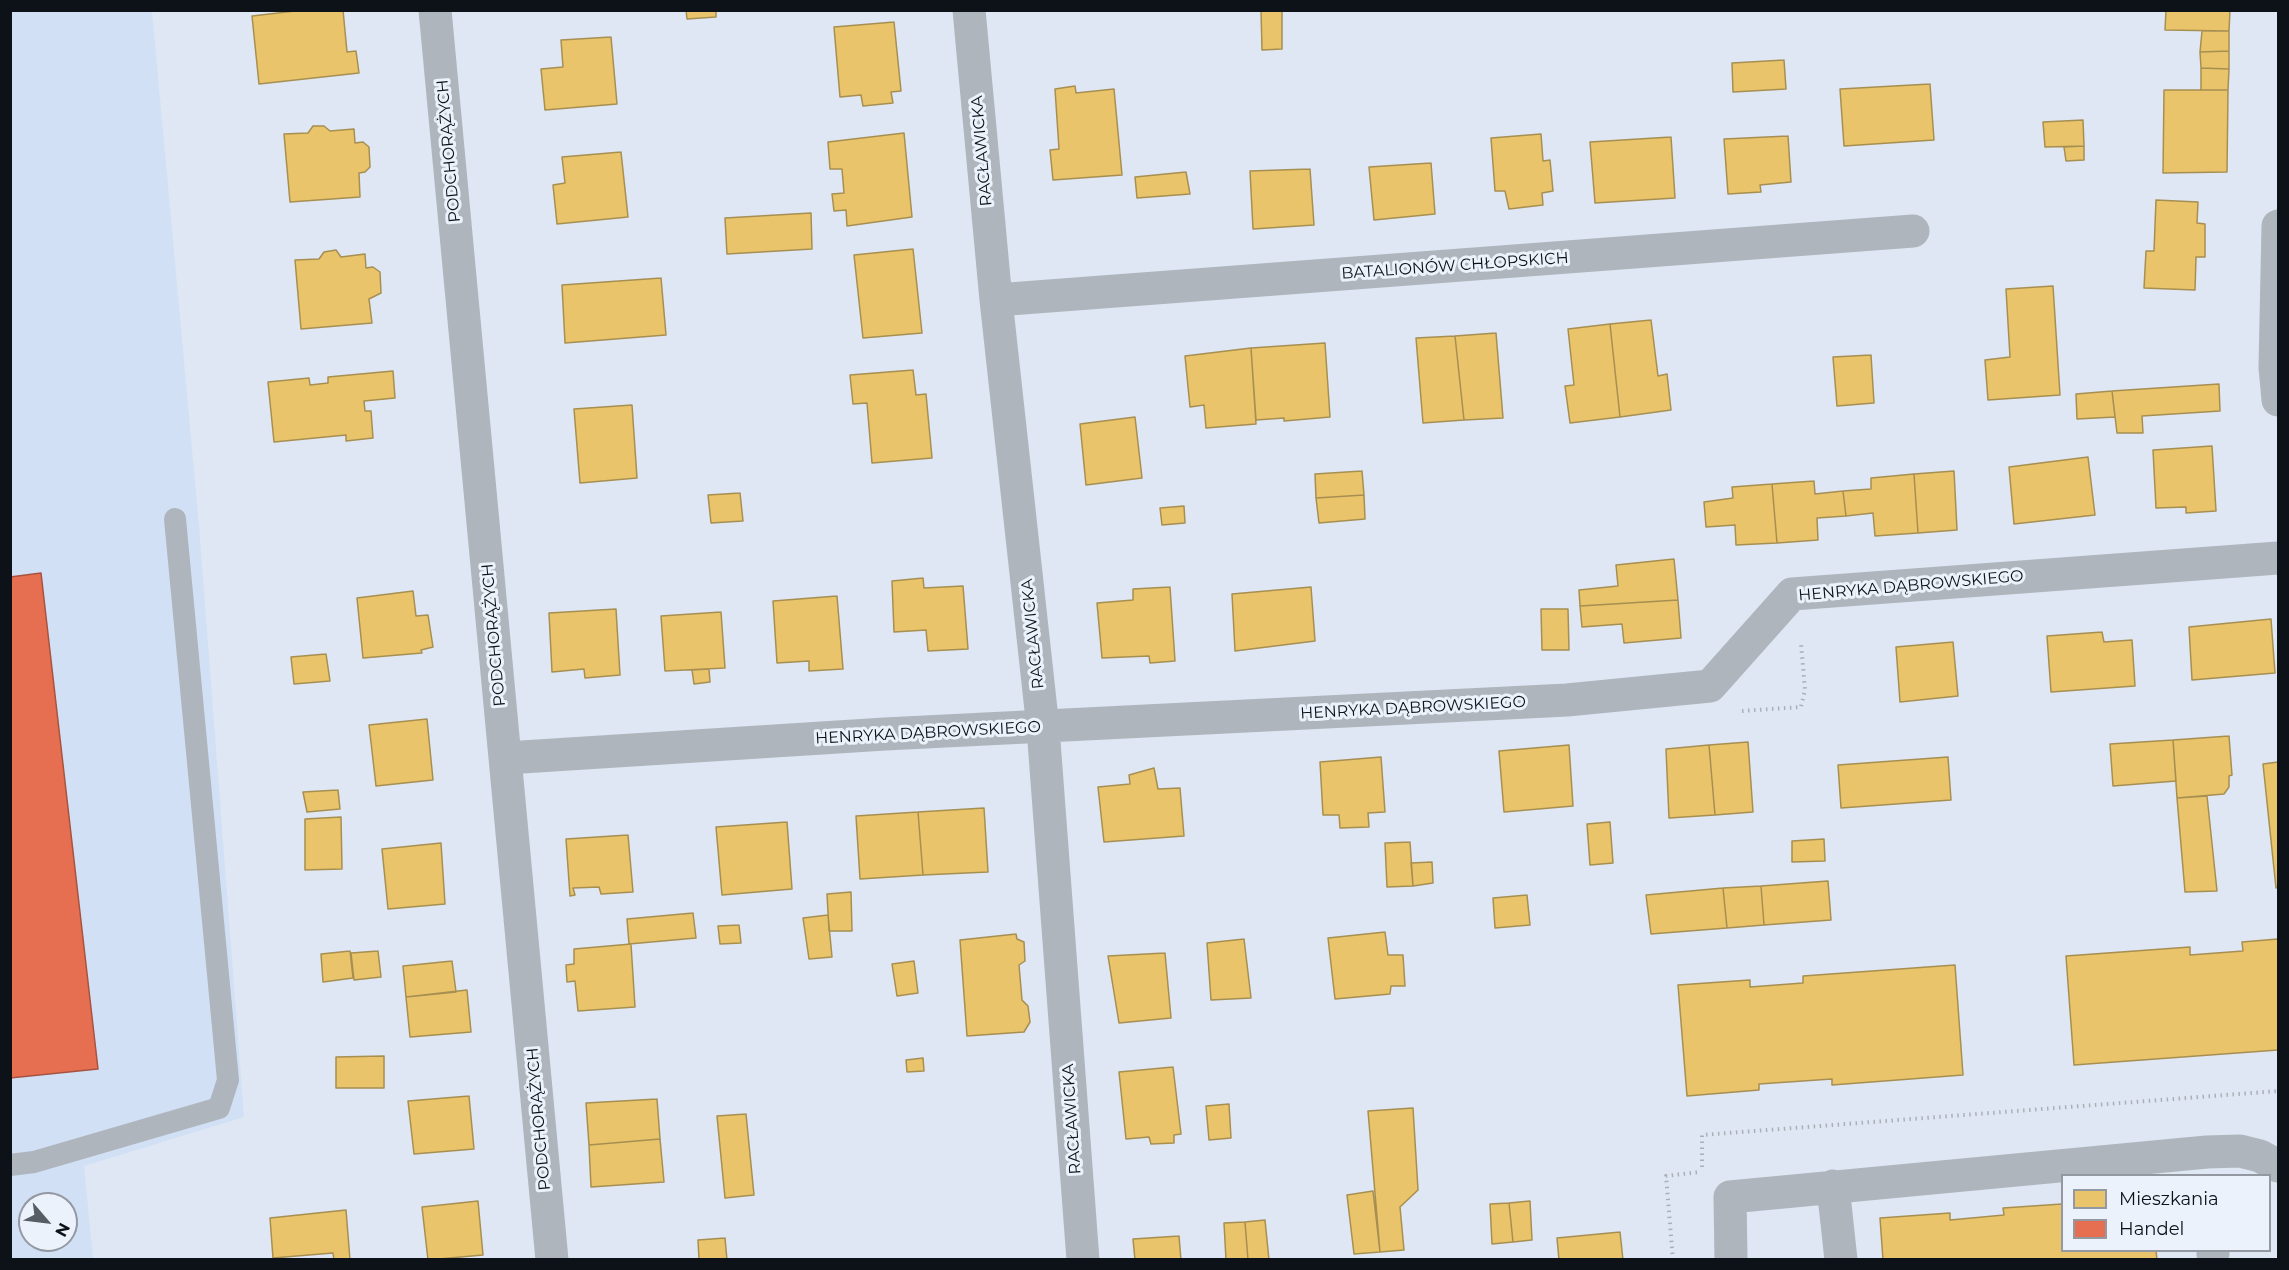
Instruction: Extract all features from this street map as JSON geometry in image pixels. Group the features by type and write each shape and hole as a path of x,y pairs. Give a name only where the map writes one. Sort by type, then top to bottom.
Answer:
{"street":[{"name":"PODCHORĄŻYCH","path":"435,10 552,1260"},
{"name":"RACŁAWICKA","path":"969,10 996,300 1043,728 1083,1260"},
{"path":"2278,226 2275,367 2278,400"},
{"name":"BATALIONÓW CHŁOPSKICH","path":"996,300 1913,231"},
{"name":"HENRYKA DĄBROWSKIEGO","path":"506,758 885,734 1555,701 1710,686 1792,594 2278,558"},
{"path":"1731,1260 1730,1197 1833,1186 2208,1164 2240,1151 2260,1156 2278,1166"},
{"path":"1833,1186 1841,1260"}],"lane":[{"path":"10,1165 34,1162 219,1108 228,1080 176,519"}],"path":[{"path":"1731,712 1802,707 1805,690 1801,633"},
{"path":"1673,1260 1666,1176 1702,1172 1702,1135 2278,1091"}],"shaded area":[{"path":"10,11 152,11 199,526 244,1117 84,1166 93,1259 11,1259"}],"building: Mieszkania":[{"path":"304,10 343,10 347,52 356,51 359,73 259,84 252,16"},
{"path":"686,10 716,10 716,17 687,19"},
{"path":"1261,10 1282,10 1282,49 1262,50"},
{"path":"2166,10 2230,10 2229,31 2165,30"},
{"path":"894,22 901,91 891,92 893,103 863,106 861,95 840,97 834,27"},
{"path":"2202,31 2229,31 2229,51 2200,52"},
{"path":"611,37 617,104 545,110 541,69 563,67 561,40"},
{"path":"2229,51 2229,69 2201,68 2200,52"},
{"path":"1784,60 1786,89 1733,92 1732,63"},
{"path":"2201,68 2229,69 2228,90 2201,90"},
{"path":"1930,84 1934,140 1844,146 1840,89"},
{"path":"1075,86 1076,93 1114,89 1122,175 1053,180 1050,150 1059,149 1055,89"},
{"path":"2164,90 2228,90 2227,172 2163,173"},
{"path":"2083,120 2084,146 2045,147 2043,122"},
{"path":"313,126 324,126 330,131 354,129 355,143 363,142 369,147 370,167 365,172 359,173 360,197 290,202 284,134 308,133"},
{"path":"904,133 912,217 847,226 846,210 834,211 832,194 844,193 842,169 830,169 828,142"},
{"path":"1541,134 1543,161 1550,160 1553,191 1542,193 1543,205 1509,209 1505,191 1495,191 1491,138"},
{"path":"1788,136 1791,182 1760,185 1761,192 1728,194 1724,139"},
{"path":"1671,137 1675,198 1595,203 1590,142"},
{"path":"2084,146 2084,160 2066,161 2064,147"},
{"path":"621,152 628,217 557,224 553,185 565,183 562,157"},
{"path":"1431,163 1435,214 1374,220 1369,167"},
{"path":"1310,169 1314,225 1253,229 1250,171"},
{"path":"1186,172 1190,194 1137,198 1135,177"},
{"path":"2156,200 2198,202 2197,223 2205,224 2205,257 2196,257 2195,290 2144,288 2146,251 2154,251"},
{"path":"811,213 812,249 727,254 725,218"},
{"path":"913,249 922,333 863,338 854,255"},
{"path":"336,250 341,257 365,254 366,268 373,267 380,272 381,293 369,299 372,323 301,329 295,260 319,259 324,252"},
{"path":"661,278 666,335 565,343 562,285"},
{"path":"2053,286 2060,395 1988,400 1985,360 2010,357 2006,289"},
{"path":"1651,320 1658,376 1667,374 1671,410 1620,417 1610,324"},
{"path":"1610,324 1620,417 1570,423 1565,386 1574,385 1568,329"},
{"path":"1496,333 1503,418 1464,420 1455,336"},
{"path":"1455,336 1464,420 1423,423 1416,338"},
{"path":"1325,343 1330,417 1284,421 1284,418 1256,420 1251,348"},
{"path":"1251,348 1256,424 1206,428 1204,405 1190,407 1185,356"},
{"path":"1871,355 1874,403 1837,406 1833,357"},
{"path":"913,370 916,395 926,394 932,458 872,463 867,403 853,404 850,375"},
{"path":"393,371 395,398 364,401 365,411 371,411 373,438 346,441 346,435 274,442 268,382 309,378 310,385 328,383 328,377"},
{"path":"2219,384 2220,411 2142,416 2143,433 2117,433 2112,391"},
{"path":"2112,391 2115,417 2077,419 2076,394"},
{"path":"632,405 637,478 580,483 574,409"},
{"path":"1135,417 1142,478 1086,485 1080,424"},
{"path":"2212,446 2216,511 2186,513 2186,507 2156,508 2153,450"},
{"path":"2088,457 2095,515 2014,524 2009,467"},
{"path":"1362,471 1364,495 1316,498 1315,474"},
{"path":"1954,471 1957,530 1918,533 1914,474"},
{"path":"1914,474 1918,533 1875,536 1873,513 1846,516 1843,491 1871,489 1871,478"},
{"path":"1814,481 1815,494 1843,491 1846,516 1817,518 1818,540 1777,543 1772,484"},
{"path":"1772,484 1777,543 1736,545 1735,525 1706,527 1704,502 1733,498 1732,487"},
{"path":"740,493 743,521 711,523 708,495"},
{"path":"1364,495 1365,519 1319,523 1316,498"},
{"path":"1184,506 1185,523 1162,525 1160,508"},
{"path":"1674,559 1678,600 1580,606 1579,590 1618,586 1616,565"},
{"path":"923,578 924,588 963,586 968,649 928,651 926,630 894,632 892,581"},
{"path":"1170,587 1175,661 1150,663 1149,656 1102,658 1097,603 1133,600 1133,589"},
{"path":"1311,587 1315,641 1235,651 1232,594"},
{"path":"413,591 416,616 428,615 433,647 421,650 422,653 363,658 357,598"},
{"path":"837,596 843,669 809,671 809,661 777,663 773,601"},
{"path":"1678,600 1681,638 1624,643 1622,624 1582,627 1580,606"},
{"path":"616,609 620,675 585,678 584,669 552,672 549,613"},
{"path":"1541,609 1568,609 1569,650 1542,650"},
{"path":"721,612 725,668 665,671 661,616"},
{"path":"2271,619 2275,673 2192,680 2189,627"},
{"path":"2102,632 2104,642 2132,640 2135,686 2051,692 2047,636"},
{"path":"1953,642 1958,696 1900,702 1896,647"},
{"path":"326,654 330,681 294,684 291,657"},
{"path":"709,669 710,682 694,684 692,670"},
{"path":"427,719 433,780 376,786 369,725"},
{"path":"2229,736 2232,775 2229,776 2229,787 2224,794 2177,798 2173,740"},
{"path":"2173,740 2176,781 2113,786 2110,744"},
{"path":"1748,742 1753,812 1715,815 1709,745"},
{"path":"1569,745 1573,806 1504,812 1499,751"},
{"path":"1709,745 1715,815 1669,818 1666,749"},
{"path":"1381,757 1385,812 1368,813 1369,827 1340,828 1339,815 1323,815 1320,762"},
{"path":"1948,757 1951,800 1841,808 1838,765"},
{"path":"2278,762 2278,887 2276,888 2263,764"},
{"path":"1154,768 1158,789 1180,788 1184,836 1104,842 1098,787 1130,784 1129,775"},
{"path":"338,790 340,809 307,812 303,792"},
{"path":"2207,796 2217,891 2185,892 2177,798"},
{"path":"984,808 988,872 923,875 918,812"},
{"path":"918,812 923,875 860,879 856,816"},
{"path":"341,817 342,869 305,870 305,819"},
{"path":"787,822 792,889 722,895 716,827"},
{"path":"1610,822 1613,863 1590,865 1587,824"},
{"path":"628,835 633,892 601,894 599,887 573,888 575,895 570,896 566,839"},
{"path":"1824,839 1825,861 1792,862 1792,841"},
{"path":"1410,842 1413,886 1387,887 1385,843"},
{"path":"441,843 445,904 388,909 382,849"},
{"path":"1432,862 1433,883 1413,886 1411,863"},
{"path":"1828,881 1831,920 1764,925 1761,886"},
{"path":"1761,886 1764,925 1727,928 1723,888"},
{"path":"1723,888 1727,928 1651,934 1646,895"},
{"path":"851,892 852,931 829,931 827,894"},
{"path":"1527,895 1530,925 1495,928 1493,898"},
{"path":"693,913 696,938 629,944 627,919"},
{"path":"828,915 832,957 809,959 803,918"},
{"path":"739,925 741,943 720,944 718,926"},
{"path":"1385,932 1388,955 1403,955 1405,986 1391,986 1390,994 1335,999 1328,938"},
{"path":"1016,934 1017,939 1024,942 1025,961 1019,965 1022,1000 1028,1006 1030,1022 1024,1032 967,1036 960,940"},
{"path":"1244,939 1251,998 1211,1000 1207,943"},
{"path":"2278,939 2278,1050 2074,1065 2066,956 2190,947 2190,955 2243,951 2242,942"},
{"path":"631,944 635,1007 578,1011 575,981 567,982 566,965 574,964 574,949"},
{"path":"350,951 353,978 323,982 321,954"},
{"path":"378,951 381,977 354,980 351,953"},
{"path":"1165,953 1171,1018 1119,1023 1108,956"},
{"path":"452,961 456,992 406,997 403,966"},
{"path":"914,961 918,993 897,996 892,964"},
{"path":"1955,965 1963,1075 1832,1085 1832,1079 1759,1084 1759,1090 1687,1096 1678,985 1750,980 1750,987 1803,983 1803,976"},
{"path":"467,990 471,1032 410,1037 406,997"},
{"path":"384,1056 384,1088 336,1088 336,1057"},
{"path":"923,1058 924,1071 907,1072 906,1060"},
{"path":"1173,1067 1181,1134 1174,1135 1174,1143 1151,1144 1149,1137 1126,1139 1119,1072"},
{"path":"469,1096 474,1149 414,1154 408,1101"},
{"path":"657,1099 660,1139 589,1145 586,1103"},
{"path":"1229,1104 1231,1138 1209,1140 1206,1106"},
{"path":"1413,1108 1418,1190 1400,1207 1404,1250 1380,1252 1368,1111"},
{"path":"746,1114 754,1195 725,1198 717,1116"},
{"path":"660,1139 664,1182 591,1187 589,1145"},
{"path":"1373,1191 1380,1252 1354,1254 1347,1195"},
{"path":"478,1201 483,1255 428,1260 422,1207"},
{"path":"1530,1201 1532,1240 1513,1242 1509,1203"},
{"path":"1509,1203 1513,1242 1492,1244 1490,1204"},
{"path":"2061,1204 2061,1252 2156,1252 2157,1260 1883,1260 1880,1218 1950,1213 1950,1220 2004,1215 2003,1208"},
{"path":"346,1210 350,1260 334,1260 333,1253 273,1258 270,1218"},
{"path":"1265,1220 1269,1260 1248,1260 1245,1222"},
{"path":"1245,1222 1248,1260 1226,1260 1224,1223"},
{"path":"1620,1232 1623,1260 1559,1260 1557,1238"},
{"path":"1179,1236 1181,1260 1135,1260 1133,1239"},
{"path":"725,1238 727,1260 699,1260 698,1240"}],"building: Handel":[{"path":"41,573 98,1069 10,1078 10,577"}]}
